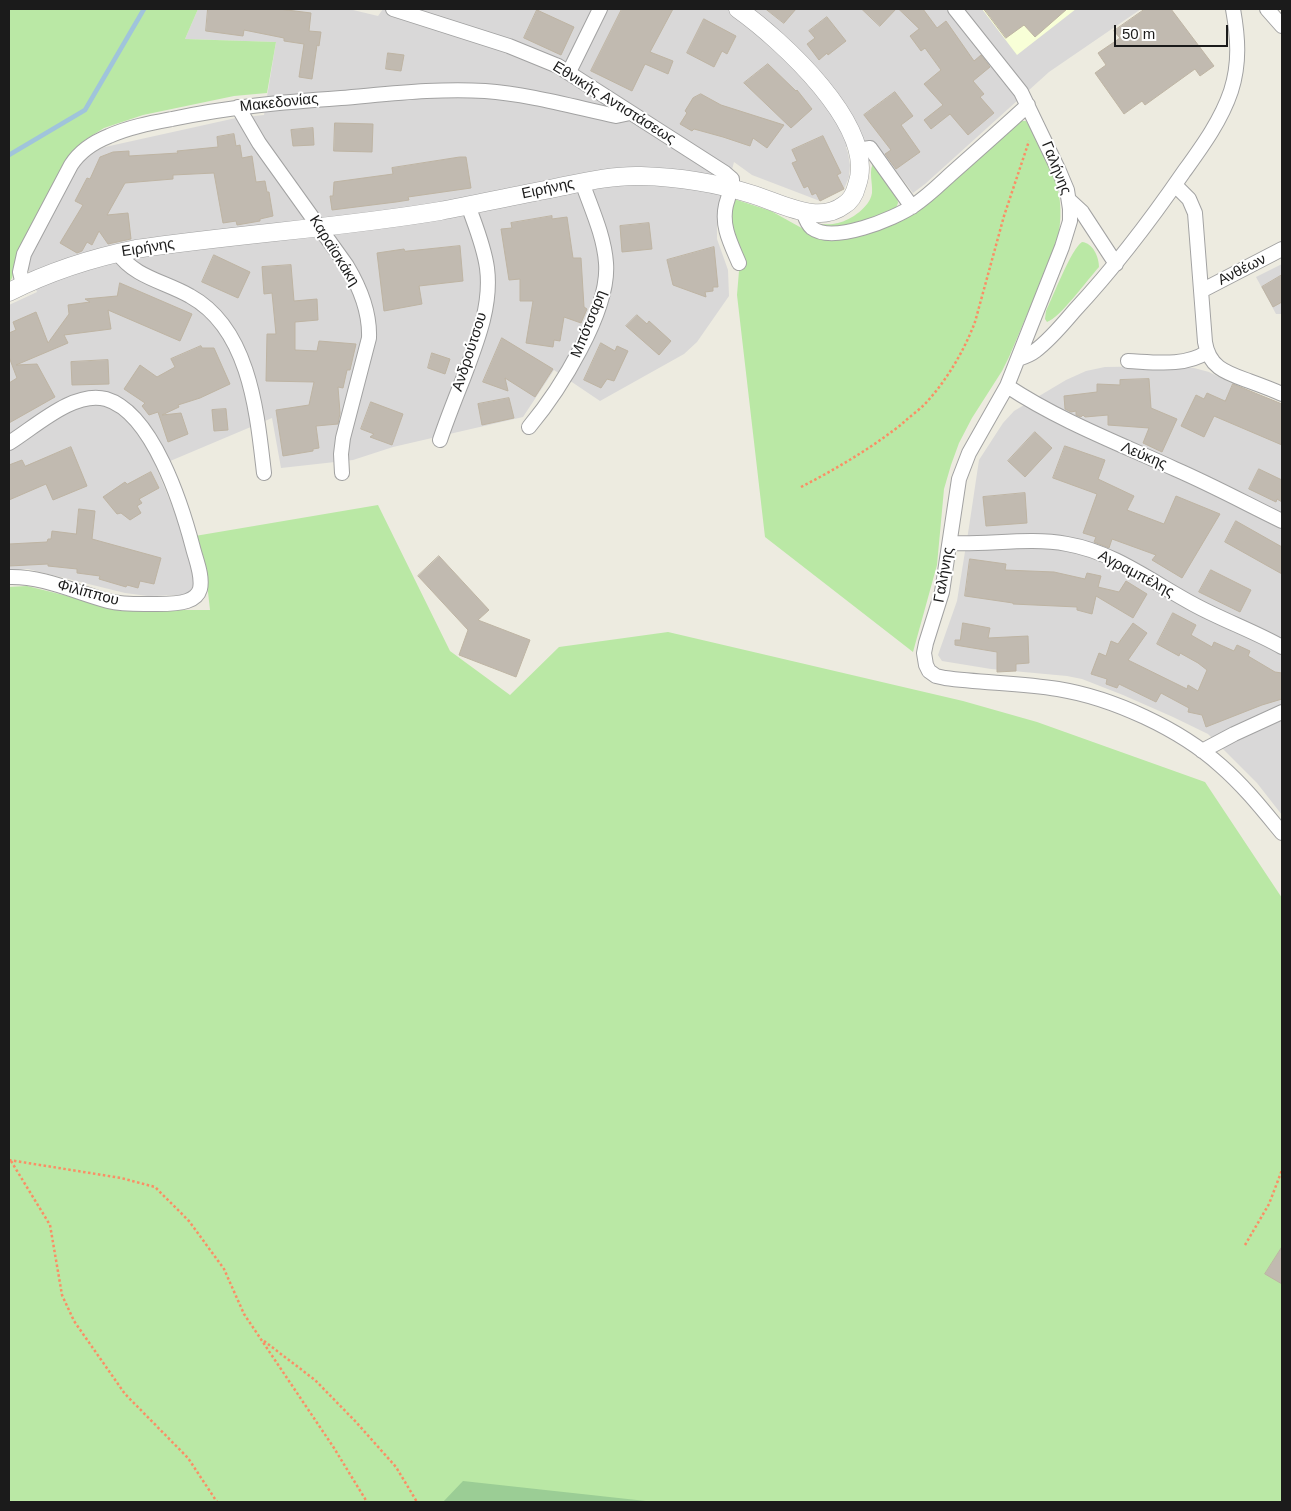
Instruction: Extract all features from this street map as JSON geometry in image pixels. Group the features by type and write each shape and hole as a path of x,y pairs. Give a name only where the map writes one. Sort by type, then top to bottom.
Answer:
{"street":[{"name":"Εθνικής Αντιστάσεως","path":"393,9 509,46 569,72 630,114 725,173 732,179 731,189"},
{"path":"569,72 600,9"},
{"name":"Ειρήνης","path":"16,289 65,268 118,253 174,244 413,215 582,182 620,177 647,176 731,189 803,212 826,213 843,206 855,190 860,176 860,160 853,137 842,116 819,85 767,31 738,9"},
{"name":"Γαλήνης","path":"955,9 1014,80 1028,104 1059,171 1069,200 1070,221 1062,247 1007,386 972,448 957,486 941,598 925,648 926,665 931,673 945,678 1048,688 1094,697 1149,720 1202,750 1236,780 1282,833"},
{"path":"1018,359 1032,353 1046,342 1116,264 1175,185 1213,129 1230,92 1236,69 1238,49 1233,9"},
{"path":"1267,9 1282,26"},
{"name":"Μακεδονίας","path":"16,289 23,257 27,248 68,170 80,153 101,140 131,128 188,115 298,100 464,90 509,93 616,116 630,114"},
{"path":"803,212 808,225 814,230 839,233 851,232 892,217 912,207 1028,104"},
{"name":"Καραϊσκάκη","path":"238,107 258,143 355,280 361,298 368,329 366,350 342,443 342,473"},
{"path":"857,150 870,148 912,207"},
{"name":"Μπότσαρη","path":"529,427 567,374 593,320 604,291 606,272 604,248 582,182"},
{"path":"1175,185 1189,199 1194,213 1207,352 1224,371 1282,391"},
{"path":"731,189 724,221 739,263"},
{"path":"1069,200 1082,212 1116,264"},
{"name":"Ανδρούτσου","path":"440,440 478,337 486,298 486,262 468,205"},
{"name":"Ανθέων","path":"1201,291 1282,249"},
{"path":"118,253 124,261 144,275 199,302 224,327 238,352 249,383 264,473"},
{"path":"1128,361 1168,362 1190,360 1198,358 1207,352"},
{"name":"Λεύκης","path":"1007,386 1063,419 1115,444 1188,475 1282,522"},
{"name":"Φιλίππου","path":"9,443 55,412 77,401 101,398 111,401 124,409 135,418 144,430 162,461 177,495 200,576 200,589 196,597 186,602 120,603 35,579 9,577"},
{"name":"Αγραμπέλης","path":"950,543 1053,542 1093,551 1141,574 1202,609 1282,647"},
{"path":"1202,750 1282,712"}],"path":[{"path":"801,487 857,456 893,430 924,404 941,384 956,361 969,338 975,322 1004,216 1024,155 1037,123"},
{"path":"10,1161 121,1178 156,1188 189,1221 224,1269 244,1314 334,1448 367,1502"},
{"path":"10,1161 50,1225 62,1295 74,1321 126,1394 188,1458 217,1502"},
{"path":"1245,1245 1269,1204 1282,1170"},
{"path":"261,1338 314,1380 356,1422 396,1467 417,1502"}],"shaded area":[{"path":"198,9 349,9 378,16 383,9 1141,9 1049,72 913,193 874,142 846,147 850,165 849,177 844,189 820,201 752,175 734,162 717,226 717,239 728,270 729,296 697,342 684,354 600,401 554,370 523,417 393,447 353,460 281,468 272,418 156,467 184,535 194,576 194,584 191,590 184,595 148,596 125,593 28,569 9,570 9,305 37,292 28,269 31,254 73,175 83,161 105,147 236,118 264,115 276,42 185,39"},
{"path":"982,9 1076,9 1017,55"},
{"path":"1282,264 1282,314 1276,314 1256,277"},
{"path":"1170,366 1194,368 1209,372 1282,404 1282,815 1257,783 1208,734 1173,717 1082,679 991,669 942,661 938,655 957,601 979,460 1003,423 1014,411 1066,380 1086,371 1105,367"}],"green space":[{"path":"9,9 198,9 185,39 276,42 267,93 234,96 143,115 104,128 75,149 41,206 18,253 9,283"},
{"path":"1021,121 1026,121 1035,136 1055,179 1060,209 1057,244 1009,357 972,418 959,443 951,465 944,489 937,565 913,652 765,537 737,295 739,271 743,264 730,230 730,201 734,199 771,211 816,236 851,237 917,212"},
{"path":"874,162 897,196 898,203 896,208 855,225 821,227 818,224 835,224 849,219 864,208 872,193 871,173"},
{"path":"1082,242 1089,245 1095,251 1099,267 1066,306 1053,319 1047,322 1045,319 1046,311 1068,263"},
{"path":"378,505 450,651 510,695 559,647 668,632 963,701 1037,722 1205,782 1282,898 1282,1502 9,1502 9,587 27,586 88,601 171,610 210,610 207,583 195,536"},
{"path":"463,1481 655,1502 443,1502"}],"building":[{"path":"208,9 279,9 311,13 309,31 321,32 312,79 299,77 304,44 284,41 284,38 244,30 243,36 206,31"},
{"path":"622,9 673,9 650,52 673,61 668,74 645,64 632,91 591,71"},
{"path":"766,9 796,9 784,23"},
{"path":"862,9 896,9 880,26"},
{"path":"899,9 923,9 937,28 946,21 974,61 981,55 990,67 973,81 984,94 980,97 994,113 968,135 950,114 931,129 924,120 943,105 924,84 941,70 925,48 921,51 910,36 919,29"},
{"path":"984,9 1067,9 1035,37 1024,25 1006,38"},
{"path":"1145,9 1171,9 1214,66 1200,76 1195,69 1145,105 1142,101 1124,114 1095,73 1106,65 1098,53 1120,38 1114,31"},
{"path":"537,10 574,27 561,55 524,38"},
{"path":"827,17 846,41 819,60 807,44 815,38 809,31"},
{"path":"704,19 736,36 727,54 722,51 714,67 687,53"},
{"path":"388,53 404,55 401,71 386,69"},
{"path":"768,64 797,90 812,109 791,128 744,83"},
{"path":"895,92 913,116 901,125 920,152 896,169 885,154 891,150 864,115"},
{"path":"701,94 721,105 784,125 767,148 753,138 750,146 694,129 692,131 680,124 693,98"},
{"path":"335,123 373,124 372,152 334,151"},
{"path":"313,128 314,145 293,146 291,130"},
{"path":"234,134 236,146 240,145 242,158 252,156 256,182 265,181 273,216 260,219 260,221 237,225 236,221 223,223 214,173 173,175 173,179 125,183 107,215 128,213 131,239 108,244 99,231 92,245 87,242 82,251 77,253 60,243 83,205 75,201 87,178 90,179 100,157 113,152 129,151 129,156 178,153 177,151 218,147 217,137"},
{"path":"823,136 841,173 837,175 844,189 820,201 816,193 812,195 808,186 804,188 792,163 797,161 792,150"},
{"path":"466,157 471,188 408,197 409,200 332,210 330,196 333,196 334,182 393,174 392,168"},
{"path":"552,216 552,219 567,217 573,258 581,258 584,307 587,309 581,323 564,317 560,341 554,340 553,347 526,343 533,301 520,301 520,279 509,280 501,229 512,228 511,223"},
{"path":"649,223 652,249 622,252 620,226"},
{"path":"460,246 463,281 419,286 422,304 384,311 377,253 404,249 405,251"},
{"path":"714,247 718,287 713,287 713,291 705,292 706,297 673,285 667,260"},
{"path":"214,255 250,272 238,298 202,282"},
{"path":"291,265 294,301 317,299 318,320 295,322 295,350 317,351 319,341 356,344 350,370 347,370 343,388 338,387 340,413 338,424 316,426 319,448 313,449 313,451 283,456 276,410 309,405 314,382 266,381 267,334 276,334 272,293 264,294 262,267"},
{"path":"1282,275 1282,302 1273,307 1262,287"},
{"path":"120,283 192,314 180,341 108,310 111,329 64,335 68,343 16,365 37,364 55,397 9,423 9,383 17,378 9,357 9,333 16,330 13,322 36,312 48,343 69,314 68,305 90,302 85,299 117,296"},
{"path":"637,315 647,324 649,321 671,341 659,355 626,326"},
{"path":"502,338 553,369 535,397 505,378 508,391 483,382"},
{"path":"601,343 615,351 617,346 628,351 614,381 607,379 601,388 584,380"},
{"path":"201,346 202,348 214,348 230,384 200,398 178,405 179,407 162,415 181,413 188,434 168,442 158,412 149,415 142,406 145,403 124,389 140,365 157,377 175,367 171,359"},
{"path":"432,353 450,359 445,374 428,368"},
{"path":"108,360 109,384 72,385 71,362"},
{"path":"1149,379 1151,408 1177,419 1162,452 1143,443 1149,428 1108,425 1108,415 1085,417 1083,415 1081,417 1076,415 1076,411 1071,412 1065,409 1064,396 1097,392 1097,384 1120,385 1120,380"},
{"path":"1233,384 1282,404 1282,445 1214,416 1204,437 1181,426 1196,395 1204,399 1207,393 1225,401"},
{"path":"509,398 514,418 482,425 478,404"},
{"path":"371,402 403,414 392,445 370,437 374,434 361,429"},
{"path":"226,409 228,430 214,431 212,410"},
{"path":"1035,432 1052,448 1025,477 1008,461"},
{"path":"1065,446 1105,460 1098,479 1134,496 1127,510 1164,524 1176,496 1220,514 1182,578 1152,560 1156,555 1112,539 1109,548 1094,542 1096,537 1083,533 1097,494 1053,478"},
{"path":"71,447 87,486 53,500 46,484 9,500 9,465 22,460 25,466"},
{"path":"1259,469 1282,480 1282,502 1277,499 1276,502 1249,489"},
{"path":"151,472 159,488 139,499 142,503 137,506 141,513 130,520 121,513 117,514 103,497 125,482 127,484"},
{"path":"1025,493 1027,523 986,526 983,497"},
{"path":"79,509 95,511 92,539 161,558 154,584 140,581 138,588 127,585 126,587 99,579 100,576 77,573 77,569 48,566 48,564 9,566 9,544 47,542 48,539 51,539 52,531 76,534"},
{"path":"1236,521 1282,547 1282,574 1225,542"},
{"path":"439,556 489,610 478,620 530,640 516,677 459,655 468,630 418,576"},
{"path":"970,559 1006,564 1005,570 1054,572 1085,579 1087,573 1101,576 1098,587 1119,592 1126,581 1147,594 1133,618 1096,596 1092,614 1077,610 1077,607 1013,604 965,596"},
{"path":"1211,570 1251,590 1240,612 1199,592"},
{"path":"1173,613 1196,625 1191,635 1212,647 1214,642 1234,651 1237,645 1250,651 1248,656 1275,672 1282,673 1282,699 1206,727 1202,715 1188,712 1189,708 1161,693 1156,702 1119,684 1117,688 1106,684 1107,679 1091,674 1099,653 1106,656 1111,641 1118,644 1133,623 1147,633 1128,660 1187,689 1188,685 1198,691 1207,670 1180,653 1179,656 1157,644"},
{"path":"963,623 990,628 988,638 1028,636 1029,663 1016,664 1016,671 997,672 997,652 955,645 955,640 960,640"},
{"path":"1282,1247 1282,1284 1265,1274"}],"waterway":[{"path":"9,155 85,110 144,9"}]}
